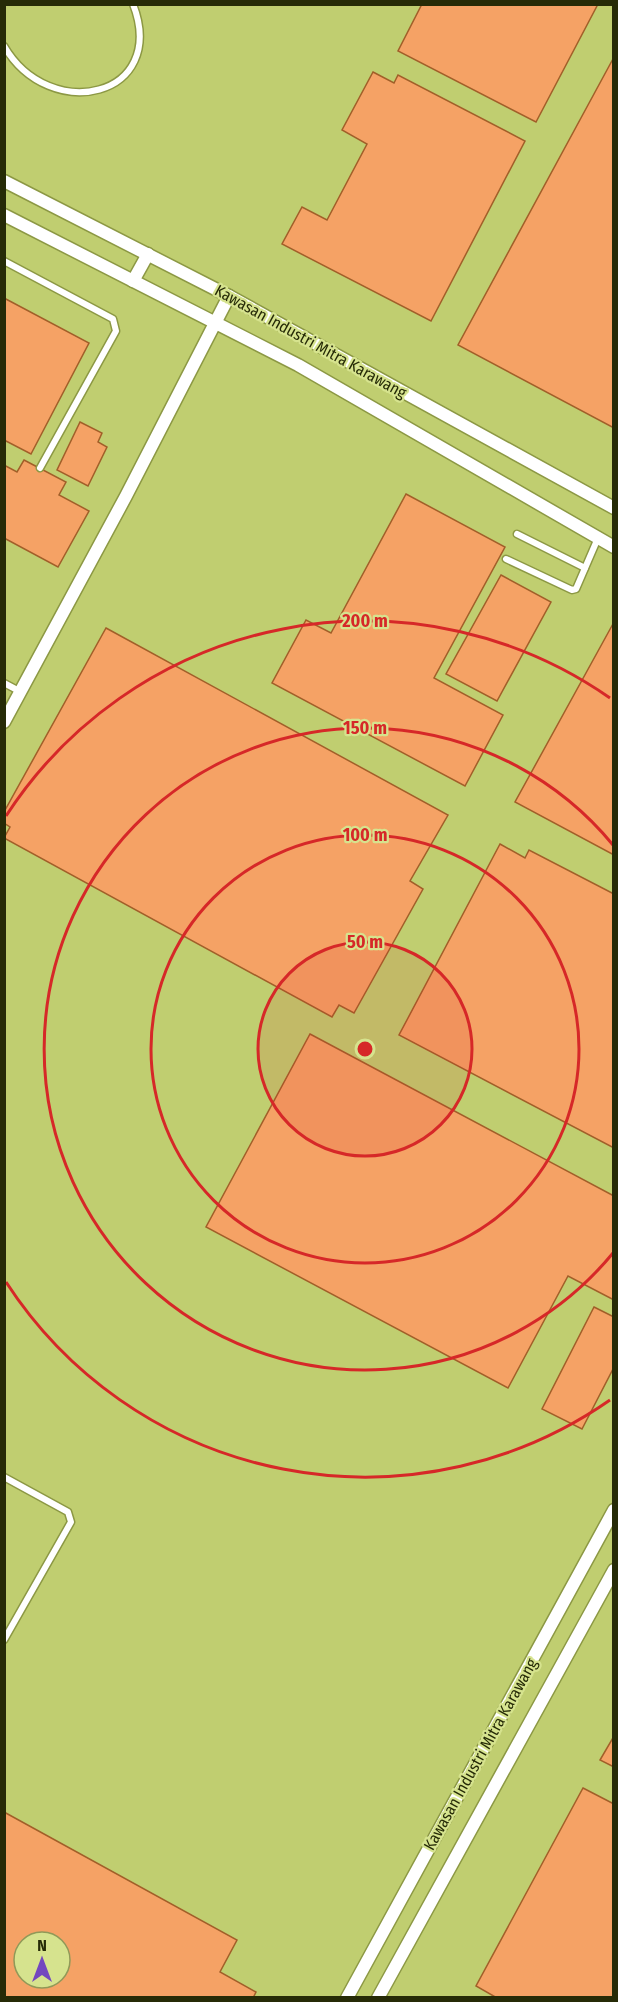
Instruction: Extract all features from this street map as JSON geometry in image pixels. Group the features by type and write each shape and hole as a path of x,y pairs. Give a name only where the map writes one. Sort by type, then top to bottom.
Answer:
{"street":[{"name":"Kawasan Industri Mitra Karawang","path":"4,181 229,296 614,508"},
{"name":"Kawasan Industri Mitra Karawang","path":"4,215 298,365 614,547"},
{"path":"133,281 148,254"},
{"path":"214,323 229,296"},
{"name":"Kawasan Industri Mitra Karawang","path":"4,722 126,496 214,323"},
{"name":"Kawasan Industri Mitra Karawang","path":"347,1998 614,1510"},
{"name":"Kawasan Industri Mitra Karawang","path":"378,1998 614,1570"}],"lane":[{"path":"4,46 12,60 49,88 65,92 95,92 112,84 136,60 140,36 139,20 133,4"},
{"path":"4,261 113,319 116,324 116,330 40,468"},
{"path":"517,534 585,568"},
{"path":"507,559 572,590 576,589 598,538"},
{"path":"4,682 21,692"},
{"path":"4,1477 68,1512 71,1516 71,1522 8,1626 4,1640"}],"shaded area":[{"path":"5,5 613,5 613,1997 5,1998"}],"building":[{"path":"422,4 598,4 536,122 398,51"},
{"path":"614,57 614,428 458,345"},
{"path":"373,72 394,83 398,75 525,141 431,321 282,244 302,207 327,220 367,144 342,130"},
{"path":"4,298 89,343 31,454 4,440"},
{"path":"80,422 102,433 98,442 107,447 88,486 57,470"},
{"path":"24,460 66,482 59,495 89,511 58,567 4,538 4,465 17,472"},
{"path":"406,494 505,547 434,678 503,715 465,786 272,683 306,620 331,633"},
{"path":"501,575 551,602 497,701 446,674"},
{"path":"614,622 614,855 515,802"},
{"path":"106,628 448,815 410,881 423,889 354,1013 339,1005 332,1017 4,838 10,827 4,823 4,812"},
{"path":"500,844 525,858 529,850 614,894 614,1148 399,1035"},
{"path":"310,1034 614,1196 614,1300 568,1276 508,1388 206,1227"},
{"path":"594,1307 614,1317 614,1367 582,1429 542,1409"},
{"path":"614,1736 614,1767 600,1760"},
{"path":"583,1788 614,1804 614,1998 497,1998 476,1986"},
{"path":"4,1812 237,1940 220,1972 256,1992 253,1998 4,1998"}]}
